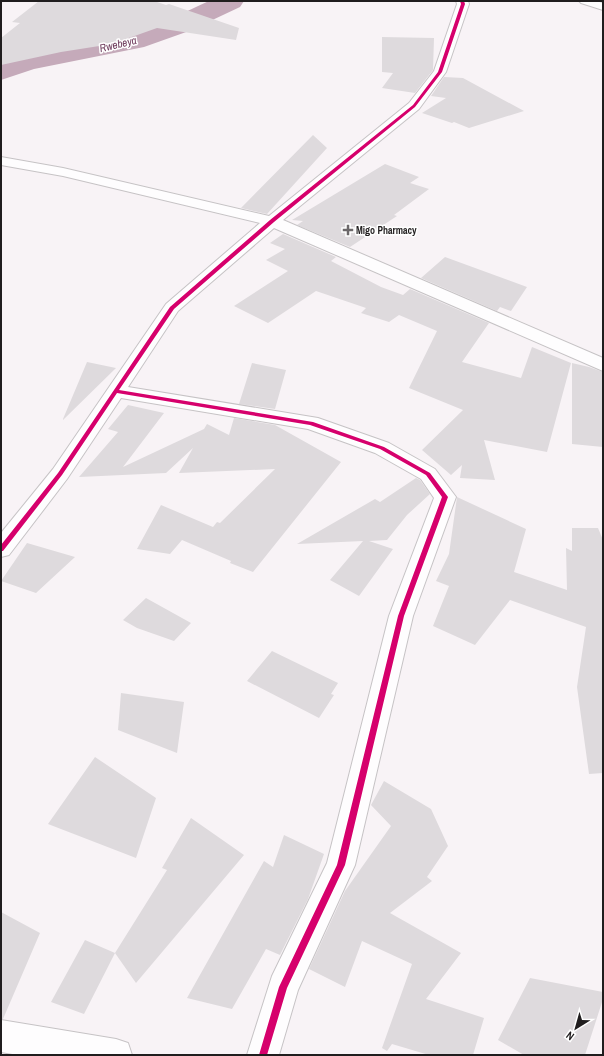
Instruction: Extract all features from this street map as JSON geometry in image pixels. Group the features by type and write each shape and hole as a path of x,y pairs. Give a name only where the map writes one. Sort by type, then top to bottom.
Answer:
{"street":[{"path":"1,549 60,474 172,308 272,221 414,106 440,72 463,4 462,1"},
{"path":"585,1 603,7"},
{"path":"3,161 63,172 272,221 603,365"},
{"path":"116,391 311,423 382,448 428,474 445,497 401,616 341,865 283,987 263,1055"},
{"path":"1,1036 116,1055"}],"building":[{"path":"39,1 154,1 166,5 169,4 239,28 236,40 157,28 112,44 61,52 1,65 1,38 20,23 12,22"},
{"path":"382,37 434,38 433,70 415,93 382,88 393,73 382,72"},
{"path":"444,77 463,78 524,111 469,128 422,113 446,98 431,96"},
{"path":"313,135 327,148 267,214 241,208"},
{"path":"385,164 419,177 410,183 429,189 394,215 397,216 350,247 297,225 303,221 292,220"},
{"path":"283,234 336,257 331,261 381,287 403,295 410,289 489,323 462,362 521,378 532,347 571,363 547,452 484,440 495,480 460,478 462,465 451,475 422,450 463,410 409,388 437,331 399,315 389,322 361,313 366,308 316,291 268,323 234,306 288,271 266,260 285,249 270,243"},
{"path":"445,257 527,287 511,311 500,307 497,311 421,278"},
{"path":"87,362 116,368 63,420 63,419"},
{"path":"252,363 286,370 275,409 239,404"},
{"path":"572,363 603,372 603,447 572,444"},
{"path":"128,405 164,413 123,467 204,429 207,424 229,435 234,418 275,425 341,462 253,572 230,563 231,561 182,540 170,554 137,549 161,505 213,527 217,522 220,523 275,469 179,473 193,448 166,473 79,477 118,432 108,429"},
{"path":"416,478 420,480 430,494 407,515 387,540 369,541 393,549 359,596 330,580 363,541 297,544 375,499 380,502"},
{"path":"457,497 526,529 514,572 567,590 566,548 572,551 572,528 598,528 603,540 603,773 589,774 577,687 586,627 510,600 475,645 433,626 449,586 436,581 449,554"},
{"path":"27,543 75,557 36,593 1,581"},
{"path":"146,598 191,623 174,641 137,628 123,620"},
{"path":"272,651 338,683 331,694 334,695 319,718 247,681"},
{"path":"121,693 184,702 177,753 118,730"},
{"path":"95,757 156,798 136,858 48,824"},
{"path":"384,781 431,809 448,846 427,877 432,881 390,913 461,953 426,999 484,1018 473,1055 429,1055 392,1044 387,1051 382,1048 412,964 362,941 345,987 309,969 345,891 391,826 371,805"},
{"path":"191,818 244,855 136,983 115,953 167,870 162,868"},
{"path":"284,835 324,854 308,899 280,955 266,949 232,1009 187,998 264,861 273,867"},
{"path":"1,912 40,933 3,1019 1,1019"},
{"path":"85,940 115,953 84,1014 51,1002"},
{"path":"530,978 603,992 603,999 585,1055 524,1055 498,1040"}],"waterway":[{"name":"Rwebeya","path":"1,71 27,62 134,41 179,25 231,1"}],"cycle path":[{"path":"1,549 60,474 172,308 272,221 414,106 440,72 463,4 462,1"},
{"path":"116,391 311,423 382,448 428,474 445,497 401,616 341,865 283,987 263,1055"}],"place":[{"name":"Migo Pharmacy","path":"348,230"}]}
